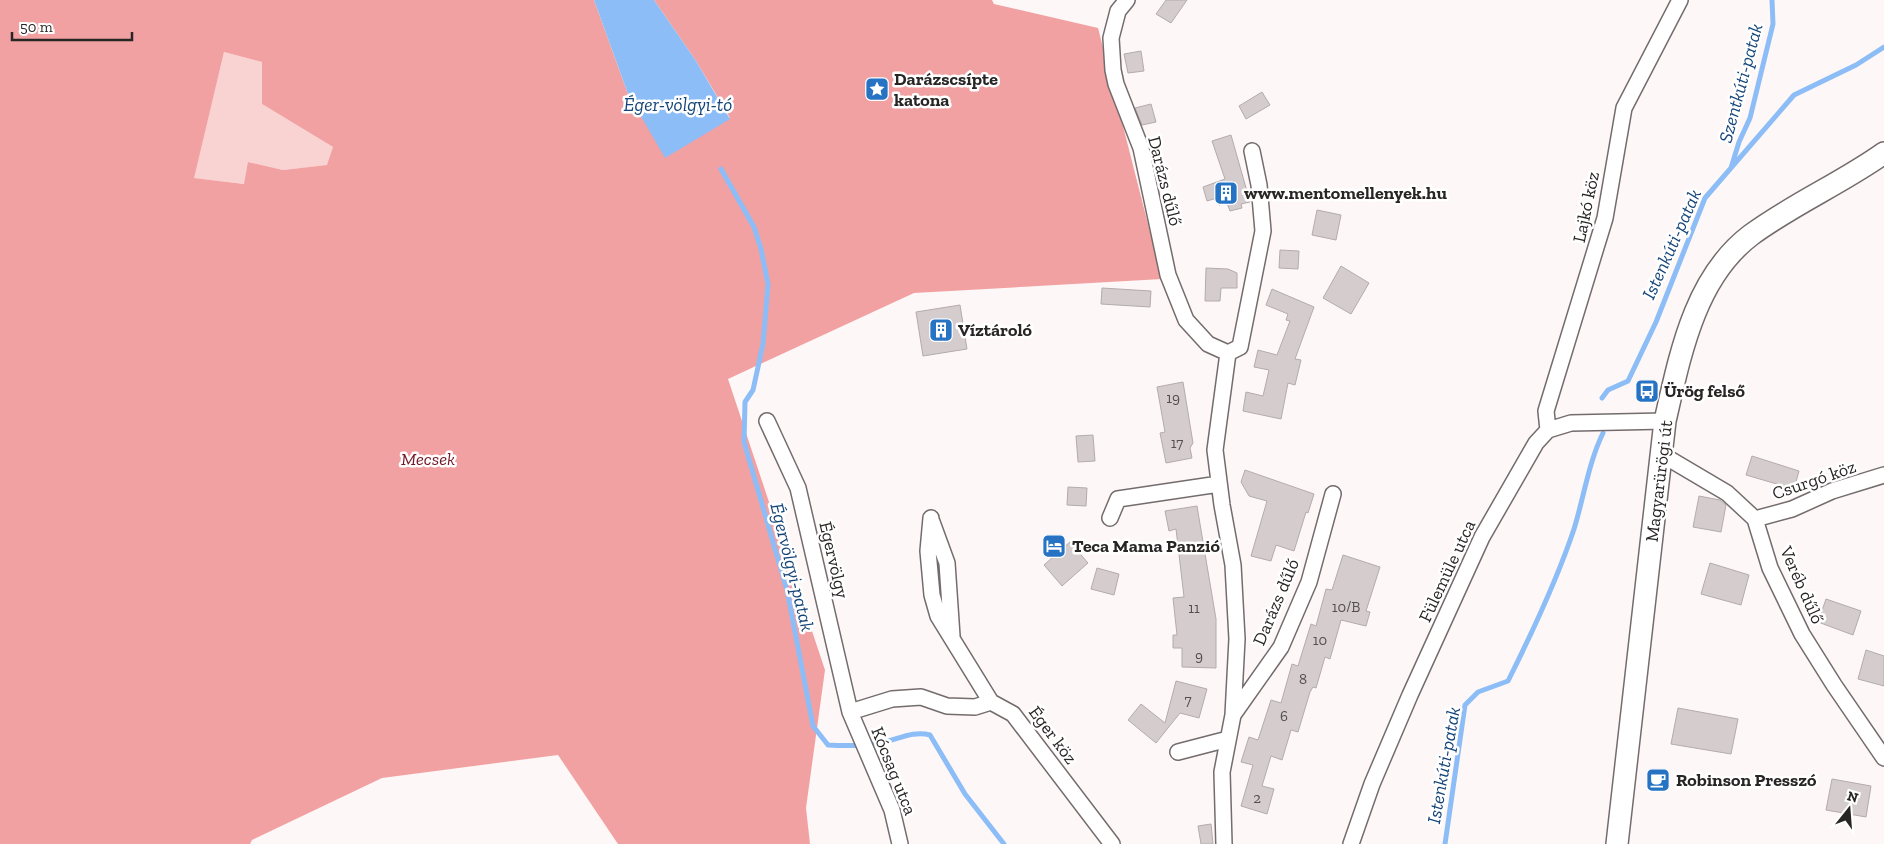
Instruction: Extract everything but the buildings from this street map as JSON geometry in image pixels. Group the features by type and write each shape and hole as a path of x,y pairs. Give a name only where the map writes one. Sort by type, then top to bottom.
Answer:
{"main road":[{"name":"Magyarürögi út","path":"1617,844 1665,421 1679,361 1699,303 1723,263 1750,236 1884,153"}],"street":[{"name":"Darázs dűlő","path":"1127,0 1118,11 1111,38 1113,70 1116,84 1141,148 1168,275 1186,320 1208,344 1228,353 1215,450 1219,484 1234,565 1237,639 1232,715 1222,772 1224,844"},
{"name":"Lajkó köz","path":"1548,430 1546,411 1606,218 1624,108 1680,0"},
{"path":"1228,353 1240,347 1263,231 1259,185 1252,151"},
{"name":"Égervölgy","path":"767,421 798,488 850,712"},
{"path":"1548,430 1571,423 1665,421"},
{"name":"Fülemüle utca","path":"1351,844 1372,784 1406,704 1482,537 1536,443 1548,430"},
{"name":"Veréb dűlő","path":"1661,454 1727,492 1755,519 1770,568 1802,634 1884,758"},
{"name":"Csurgó köz","path":"1755,519 1792,509 1832,492 1884,475"},
{"path":"1110,518 1118,499 1219,484"},
{"name":"Darázs dűlő","path":"1232,715 1281,647 1309,582 1333,494"},
{"path":"850,712 892,699 921,697 947,706 975,707 992,702 952,640 938,616 932,596 928,551 931,518 947,563 952,640"},
{"name":"Éger köz","path":"992,702 1013,714 1112,844"},
{"name":"Kócsag utca","path":"850,712 892,810 900,844"},
{"path":"1178,752 1228,739"}],"shaded area":[{"path":"224,52 262,62 262,104 333,147 328,165 283,170 249,162 245,184 193,178"}],"green space":[{"name":"Mecsek","path":"0,0 594,0 628,94 730,118 696,61 654,0 992,0 994,4 1098,28 1162,279 914,293 728,379 825,670 806,808 810,844 618,844 558,755 382,778 252,840 250,844 0,844","holes":["224,52 262,62 262,104 333,147 327,165 283,170 248,162 244,184 194,178"]}],"water":[{"name":"Éger-völgyi-tó","path":"594,0 654,0 696,61 730,119 665,158 628,94"}],"waterway":[{"name":"Szentkúti-patak","path":"1731,168 1739,142 1750,118 1773,24 1772,0"},
{"name":"Istenkúti-patak","path":"1602,398 1608,390 1628,381 1656,322 1705,198 1794,95 1856,65 1884,47"},
{"name":"Égervölgyi-patak","path":"721,169 754,227 761,249 768,284 763,344 753,390 745,402 744,442 787,590 813,726 828,745 867,745 917,734 930,735 965,794 1004,844"},
{"name":"Istenkúti-patak","path":"1445,844 1465,705 1478,692 1508,681 1560,568 1574,529 1590,469 1603,433"}],"place":[{"name":"Darázscsípte katona","path":"877,89"},
{"name":"www.mentomellenyek.hu","path":"1226,193"},
{"name":"Víztároló","path":"941,330"},
{"name":"Ürög felső","path":"1647,391"},
{"name":"Teca Mama Panzió","path":"1054,546"},
{"name":"Robinson Presszó","path":"1658,780"}]}
